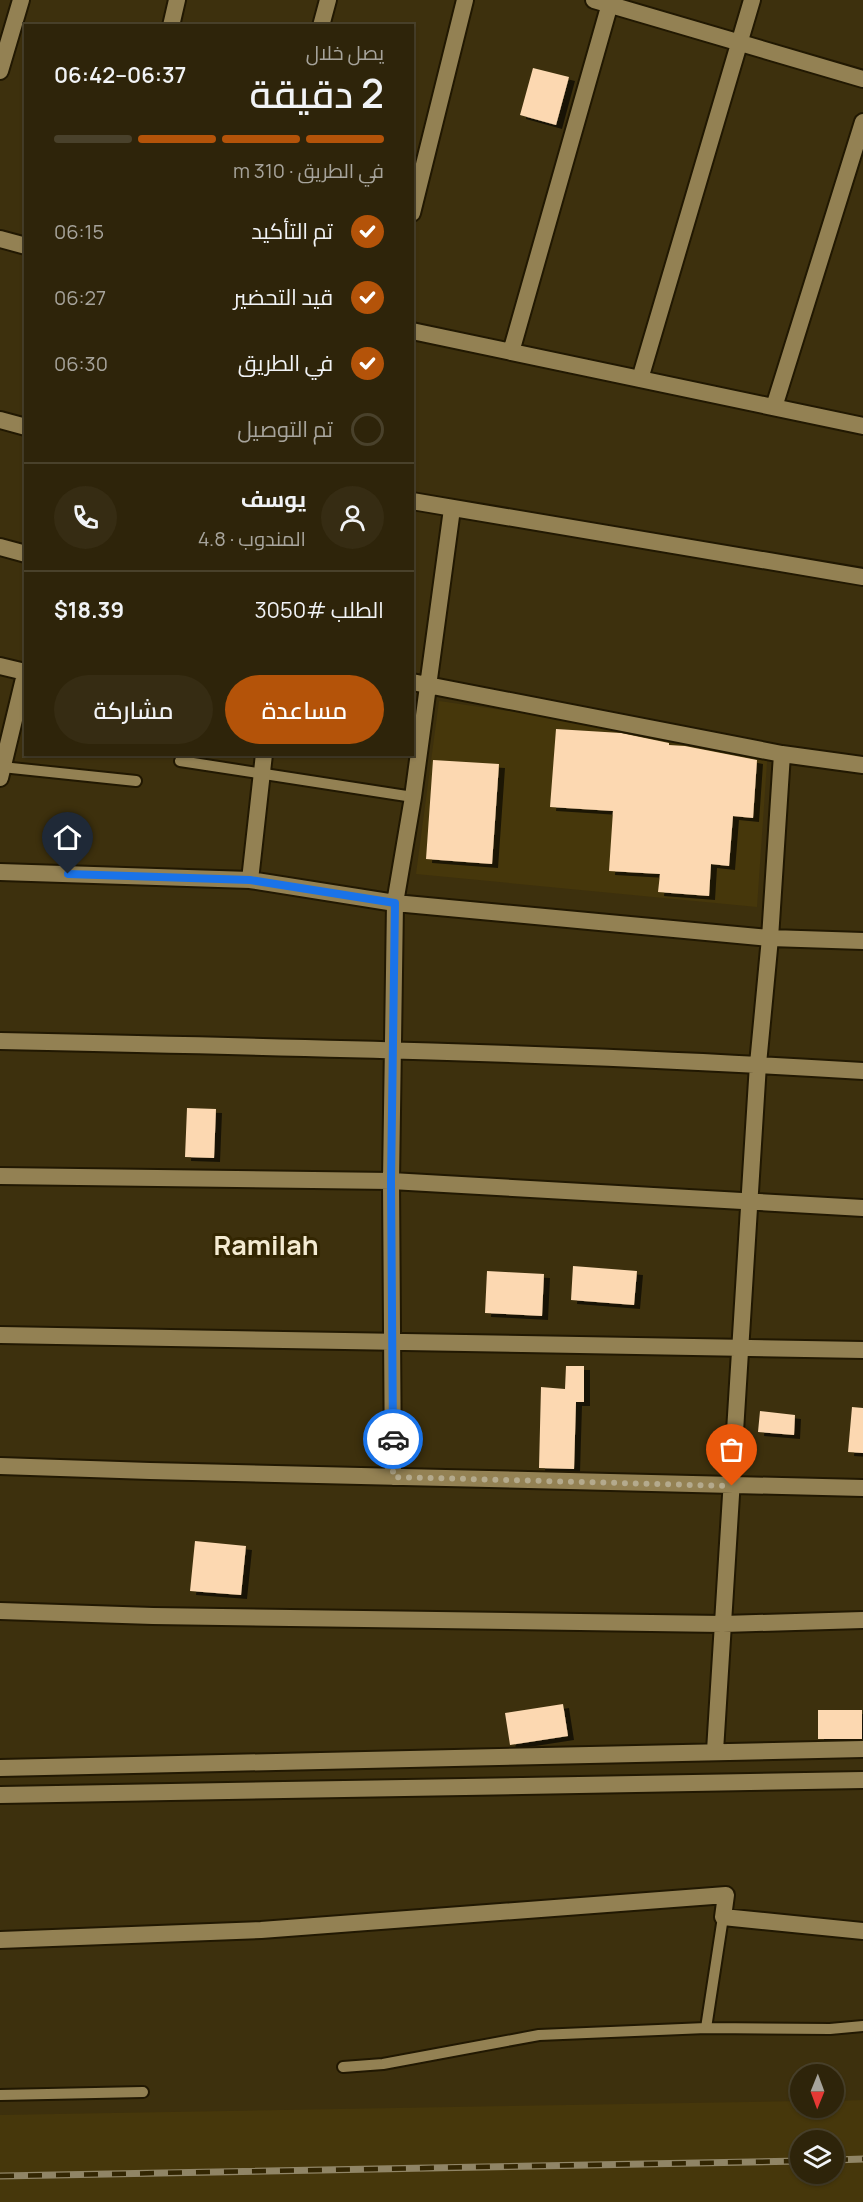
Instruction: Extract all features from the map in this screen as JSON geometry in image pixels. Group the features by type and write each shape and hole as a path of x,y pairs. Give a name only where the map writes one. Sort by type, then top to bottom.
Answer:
{"street":[{"path":"0,71 21,0"},
{"path":"171,24 177,0"},
{"path":"322,24 328,0"},
{"path":"414,205 465,0"},
{"path":"640,379 752,0"},
{"path":"512,352 605,1 863,79"},
{"path":"774,407 863,122"},
{"path":"0,239 24,245"},
{"path":"414,331 863,426"},
{"path":"0,420 24,426"},
{"path":"414,501 863,577"},
{"path":"393,1477 391,1181 395,903 412,797 420,683 452,508"},
{"path":"0,547 24,553"},
{"path":"0,666 24,671"},
{"path":"1,773 24,675"},
{"path":"420,683 782,754 863,765"},
{"path":"715,1751 758,1064 770,938 782,754"},
{"path":"250,880 264,756"},
{"path":"0,872 250,880 395,903 770,938 863,941"},
{"path":"0,1041 392,1050 758,1064 863,1071"},
{"path":"0,1176 391,1181 863,1208"},
{"path":"0,1335 863,1350"},
{"path":"0,1466 863,1488"},
{"path":"0,1611 153,1616 723,1624 863,1620"},
{"path":"0,1768 863,1749"},
{"path":"0,1795 863,1780"},
{"path":"0,1940 261,1930 726,1895 723,1917 863,1931"}],"lane":[{"path":"180,761 412,797"},
{"path":"1,773 136,781"},
{"path":"706,2028 723,1917"},
{"path":"343,2067 382,2064 539,2035 706,2028 830,2029 863,2026"},
{"path":"0,2095 143,2092"}],"shaded area":[{"path":"439,701 768,748 757,907 416,874"},
{"path":"863,2100 863,2202 0,2202 0,2115 790,2101 790,2118 844,2118 844,2101"}],"building":[{"path":"533,68 569,77 556,125 520,115"},
{"path":"556,729 621,733 669,743 669,745 757,760 753,818 733,816 729,866 711,864 709,896 658,892 660,874 609,871 613,811 550,807"},
{"path":"433,760 499,764 492,864 426,859"},
{"path":"187,1108 216,1109 214,1158 185,1157"},
{"path":"573,1266 637,1271 634,1305 571,1300"},
{"path":"487,1271 544,1274 542,1316 485,1313"},
{"path":"566,1366 584,1366 584,1402 576,1402 574,1469 539,1468 541,1387 565,1389"},
{"path":"852,1407 863,1408 863,1453 848,1452"},
{"path":"760,1411 795,1415 794,1435 758,1432"},
{"path":"195,1541 246,1546 241,1595 190,1591"},
{"path":"563,1704 568,1736 510,1745 505,1713"},
{"path":"818,1710 862,1710 862,1739 818,1739"}],"railway":[{"path":"844,2160 863,2159"},
{"path":"0,2176 790,2161"}],"way so far":[{"path":"393,1439 393,1477 732,1486"}],"district":[{"name":"Ramilah","path":"266,1244"}],"route":[{"path":"68,874 250,880 395,903 391,1181 393,1439"}]}
